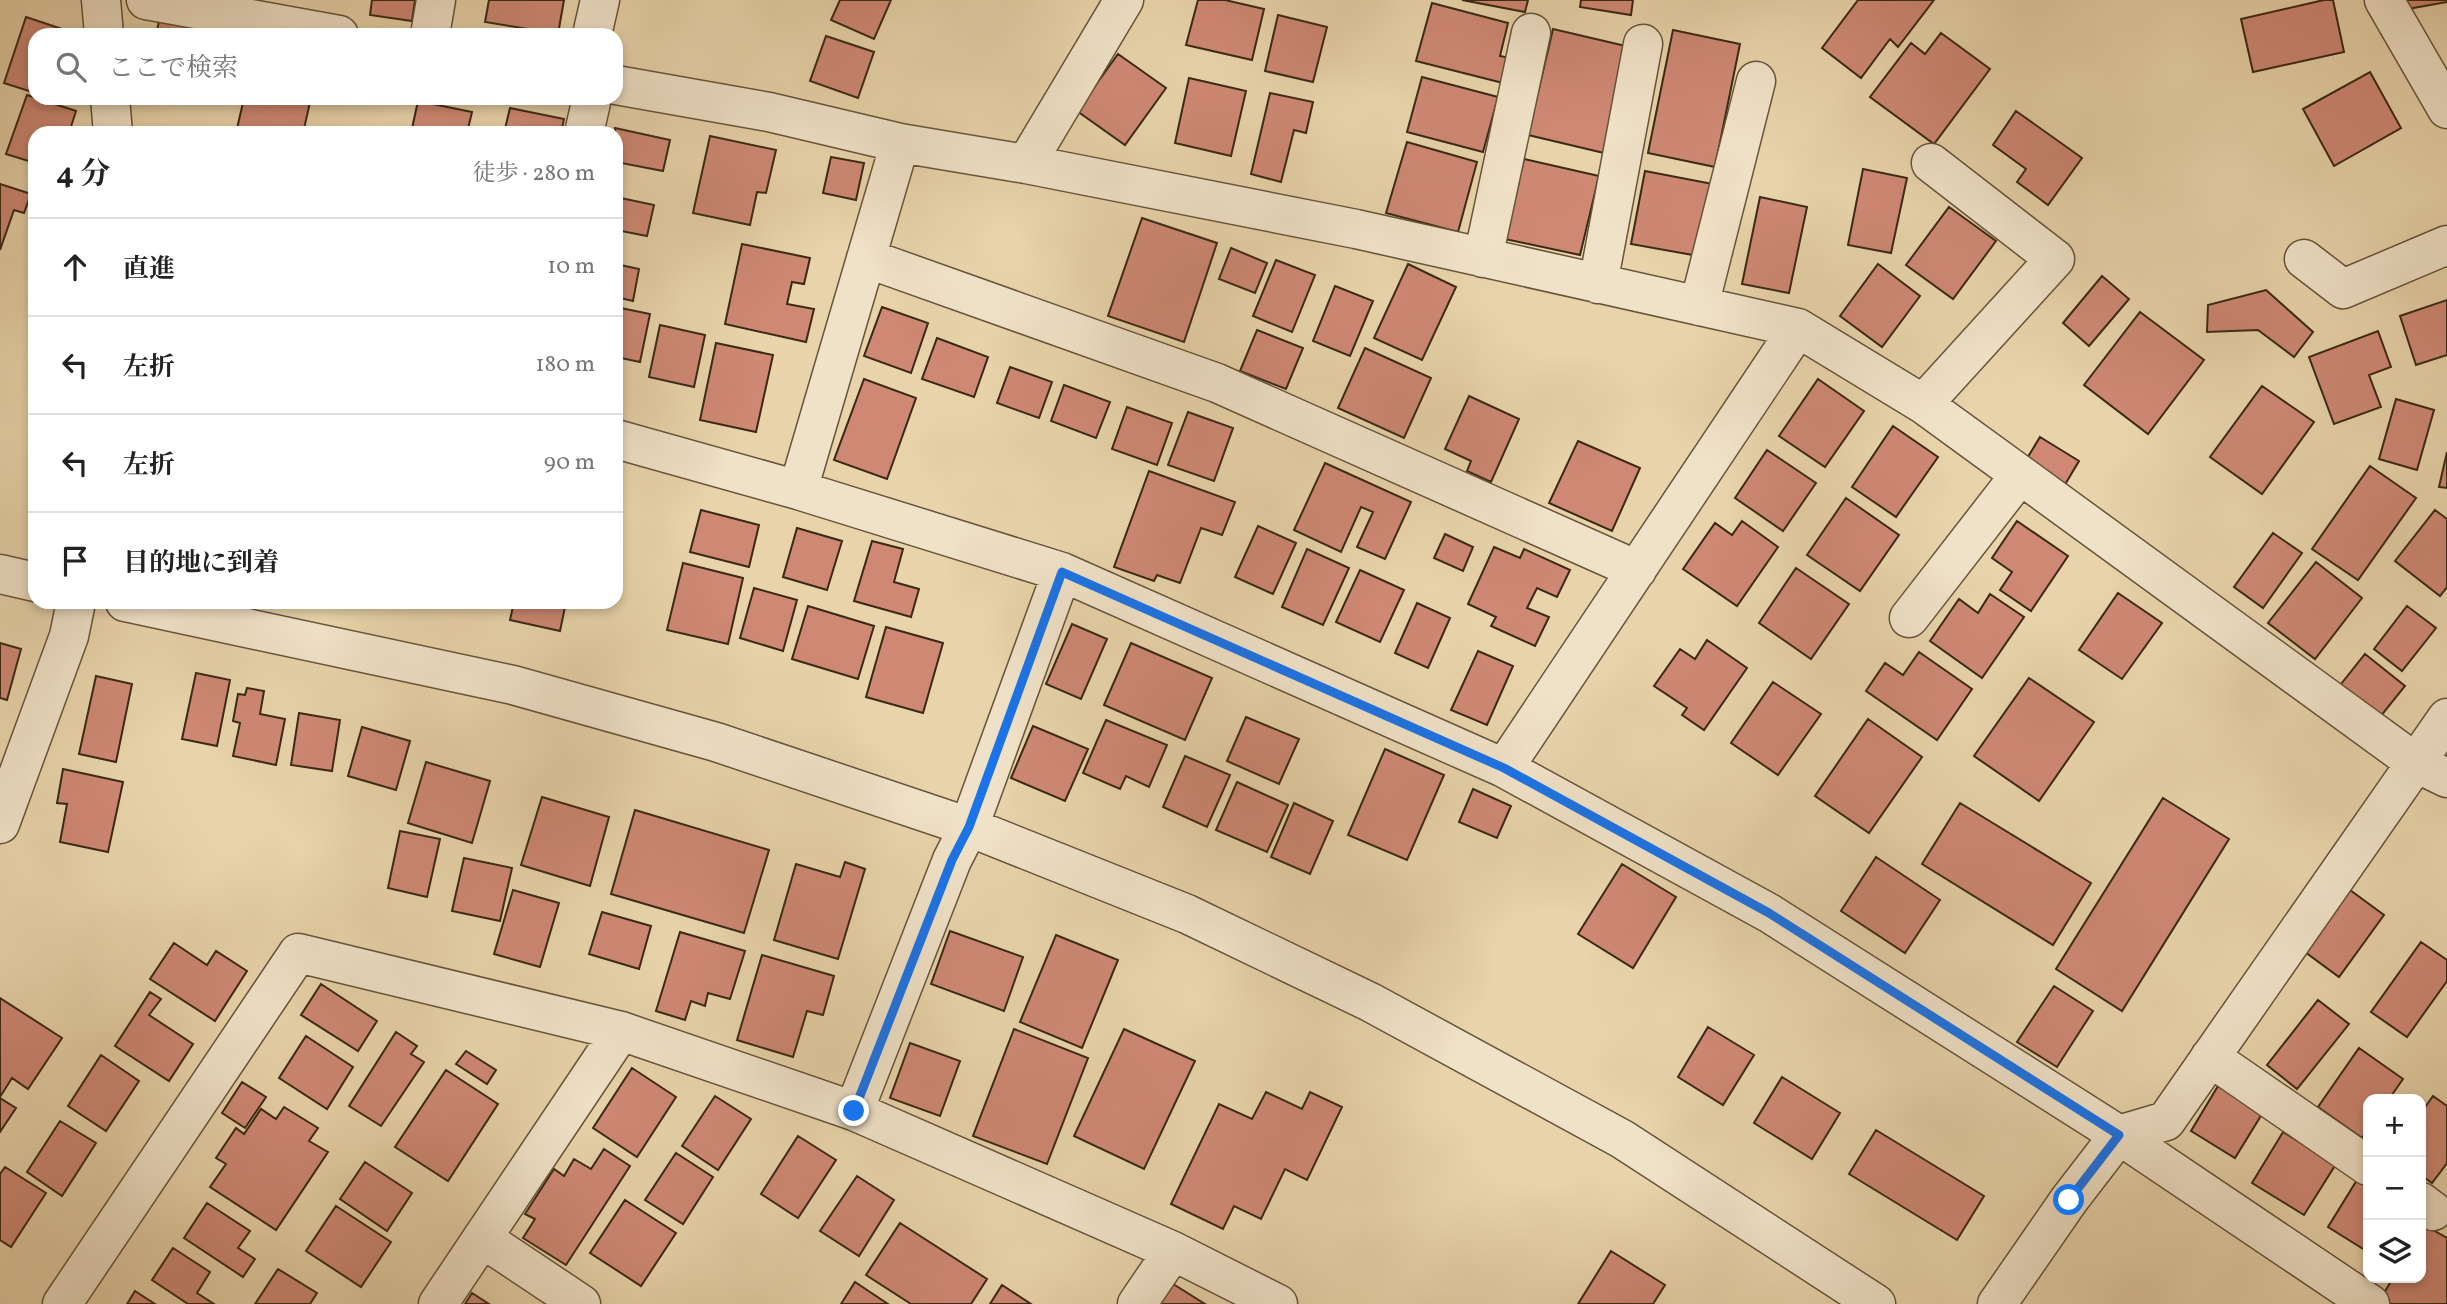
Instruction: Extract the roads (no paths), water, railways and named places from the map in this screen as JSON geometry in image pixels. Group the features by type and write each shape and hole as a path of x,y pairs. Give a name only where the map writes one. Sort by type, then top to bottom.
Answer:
{"street":[{"path":"102,0 104,28"},
{"path":"146,0 300,28"},
{"path":"431,28 436,0"},
{"path":"594,28 600,0"},
{"path":"1026,164 1124,0"},
{"path":"2384,0 2447,109"},
{"path":"1483,258 1531,33"},
{"path":"1598,284 1643,44"},
{"path":"1699,306 1756,80"},
{"path":"623,86 769,111 900,143 1026,164 1356,229 1798,328 1923,404 2432,771"},
{"path":"111,105 112,126"},
{"path":"586,126 590,105"},
{"path":"798,490 900,143"},
{"path":"1923,404 2055,259 1931,163"},
{"path":"2304,259 2343,289 2447,245"},
{"path":"866,258 1217,383 1637,570"},
{"path":"1504,768 1798,328"},
{"path":"623,441 798,490 1062,572 1504,768 1769,913 2119,1135 2370,1304"},
{"path":"1909,618 2020,475"},
{"path":"854,1111 952,860 969,827 1062,572"},
{"path":"0,574 28,580"},
{"path":"0,824 69,636 75,609"},
{"path":"158,609 513,685 716,742 969,827 1187,914 1370,1002 1622,1139 1876,1304"},
{"path":"1997,1304 2069,1200 2119,1135 2166,1121 2210,1057 2432,771 2447,718"},
{"path":"62,1304 298,953 621,1031 854,1111 1173,1251 1278,1304"},
{"path":"438,1304 621,1031"},
{"path":"2210,1057 2363,1163"},
{"path":"482,1238 581,1304"},
{"path":"1137,1304 1173,1251"}]}
